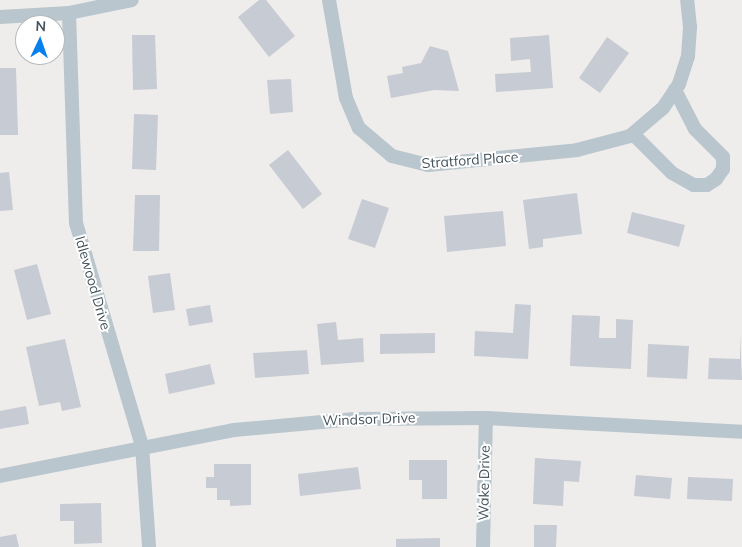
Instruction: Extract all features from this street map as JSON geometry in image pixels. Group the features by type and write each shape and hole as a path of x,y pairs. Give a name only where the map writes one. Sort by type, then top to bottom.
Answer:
{"street":[{"path":"0,17 69,13 132,0"},
{"name":"Stratford Place","path":"329,0 351,112 359,128 392,156 428,165 578,150 633,134 663,108 675,90 688,56 690,27 687,0"},
{"name":"Idlewood Drive","path":"69,13 76,223 142,446 149,547"},
{"path":"633,134 672,173 694,185 707,185 716,179 723,170 723,157 695,129 675,90"},
{"name":"Windsor Drive","path":"0,476 142,446 297,422 486,418 742,432"},
{"name":"Wake Drive","path":"483,547 486,418"}],"building":[{"path":"259,0 266,0 295,36 269,57 238,17"},
{"path":"132,35 155,35 157,89 133,90"},
{"path":"549,35 553,88 496,92 495,74 531,72 530,59 511,61 510,38"},
{"path":"607,37 629,53 600,93 579,78"},
{"path":"430,46 448,51 459,91 434,90 391,98 387,76 403,73 402,67 421,63"},
{"path":"0,68 16,68 18,135 0,135"},
{"path":"291,79 293,112 270,114 267,80"},
{"path":"134,114 158,115 156,170 132,169"},
{"path":"288,150 322,194 303,209 269,165"},
{"path":"9,172 13,210 0,211 0,173"},
{"path":"577,193 582,234 543,239 543,247 529,249 523,200"},
{"path":"135,195 160,195 159,251 133,251"},
{"path":"362,199 389,208 375,248 348,239"},
{"path":"503,211 506,246 447,252 444,216"},
{"path":"632,212 685,225 679,247 627,233"},
{"path":"37,264 51,314 27,320 14,270"},
{"path":"170,273 175,310 153,313 148,276"},
{"path":"515,304 531,305 528,359 474,356 475,331 513,333"},
{"path":"210,305 213,322 189,326 186,309"},
{"path":"572,315 600,316 599,338 616,338 616,319 633,320 631,369 570,366"},
{"path":"336,322 338,340 363,338 364,362 321,365 317,324"},
{"path":"435,333 435,353 380,354 380,334"},
{"path":"740,335 742,380 708,379 709,358 740,359"},
{"path":"65,339 81,407 62,411 60,402 39,406 26,347"},
{"path":"648,344 689,346 687,379 647,377"},
{"path":"307,350 309,374 255,378 253,353"},
{"path":"210,364 215,384 169,394 165,374"},
{"path":"26,406 29,424 0,429 0,411"},
{"path":"535,458 581,461 579,482 564,481 563,506 533,504"},
{"path":"409,460 447,460 447,499 422,499 422,480 409,480"},
{"path":"214,464 251,464 251,505 230,506 230,500 217,500 217,488 206,488 206,477 214,477"},
{"path":"358,467 361,489 300,496 298,474"},
{"path":"636,475 672,478 670,499 634,496"},
{"path":"688,477 733,479 732,501 687,499"},
{"path":"101,503 102,543 74,544 74,521 60,521 60,504"},
{"path":"534,525 557,525 556,547 534,547"},
{"path":"16,534 19,547 0,547 0,537"},
{"path":"440,538 440,547 396,547 396,539"}]}
